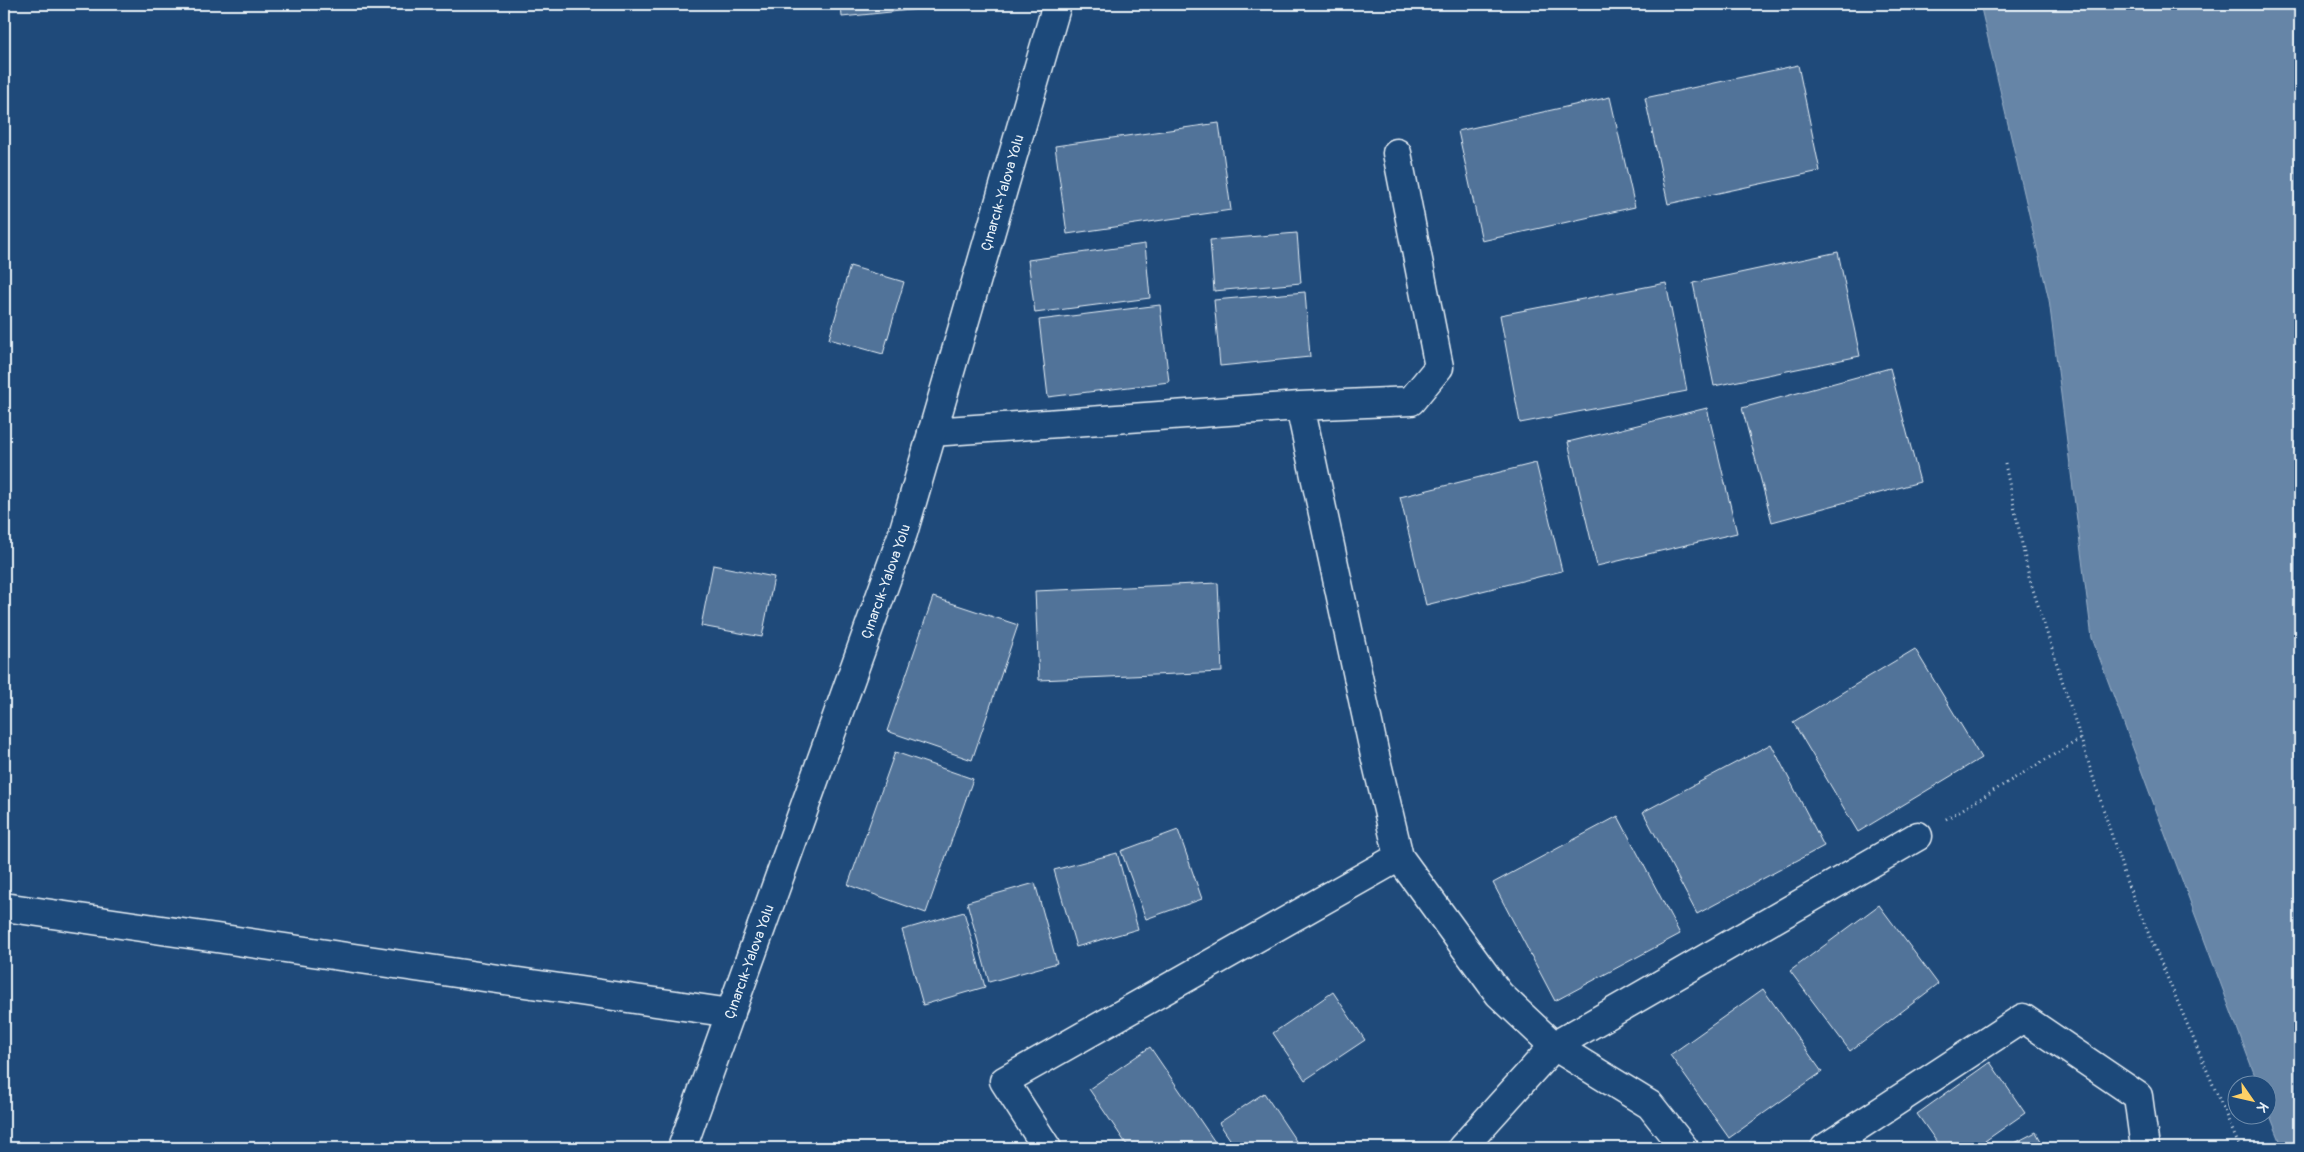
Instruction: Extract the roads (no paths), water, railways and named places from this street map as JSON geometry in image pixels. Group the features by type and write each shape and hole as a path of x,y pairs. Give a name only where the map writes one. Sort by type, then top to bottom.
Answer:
{"street":[{"name":"Çınarcık-Yalova Yolu","path":"682,1148 903,533 1057,4"},
{"path":"932,432 1300,406 1411,401 1438,367 1397,153"},
{"path":"1300,406 1372,742 1399,857 1499,994 1554,1046 1650,1105 1684,1148"},
{"path":"1462,1148 1554,1046 1918,836"},
{"path":"1047,1148 1004,1081 1399,857"},
{"path":"4,907 731,1013"},
{"path":"1825,1148 2023,1018 2138,1096 2145,1148"}],"water":[{"path":"1980,4 2300,4 2300,1148 2283,1148 2273,1124 2276,1124 2276,1074 2254,1074 2092,638 2049,300"}]}
